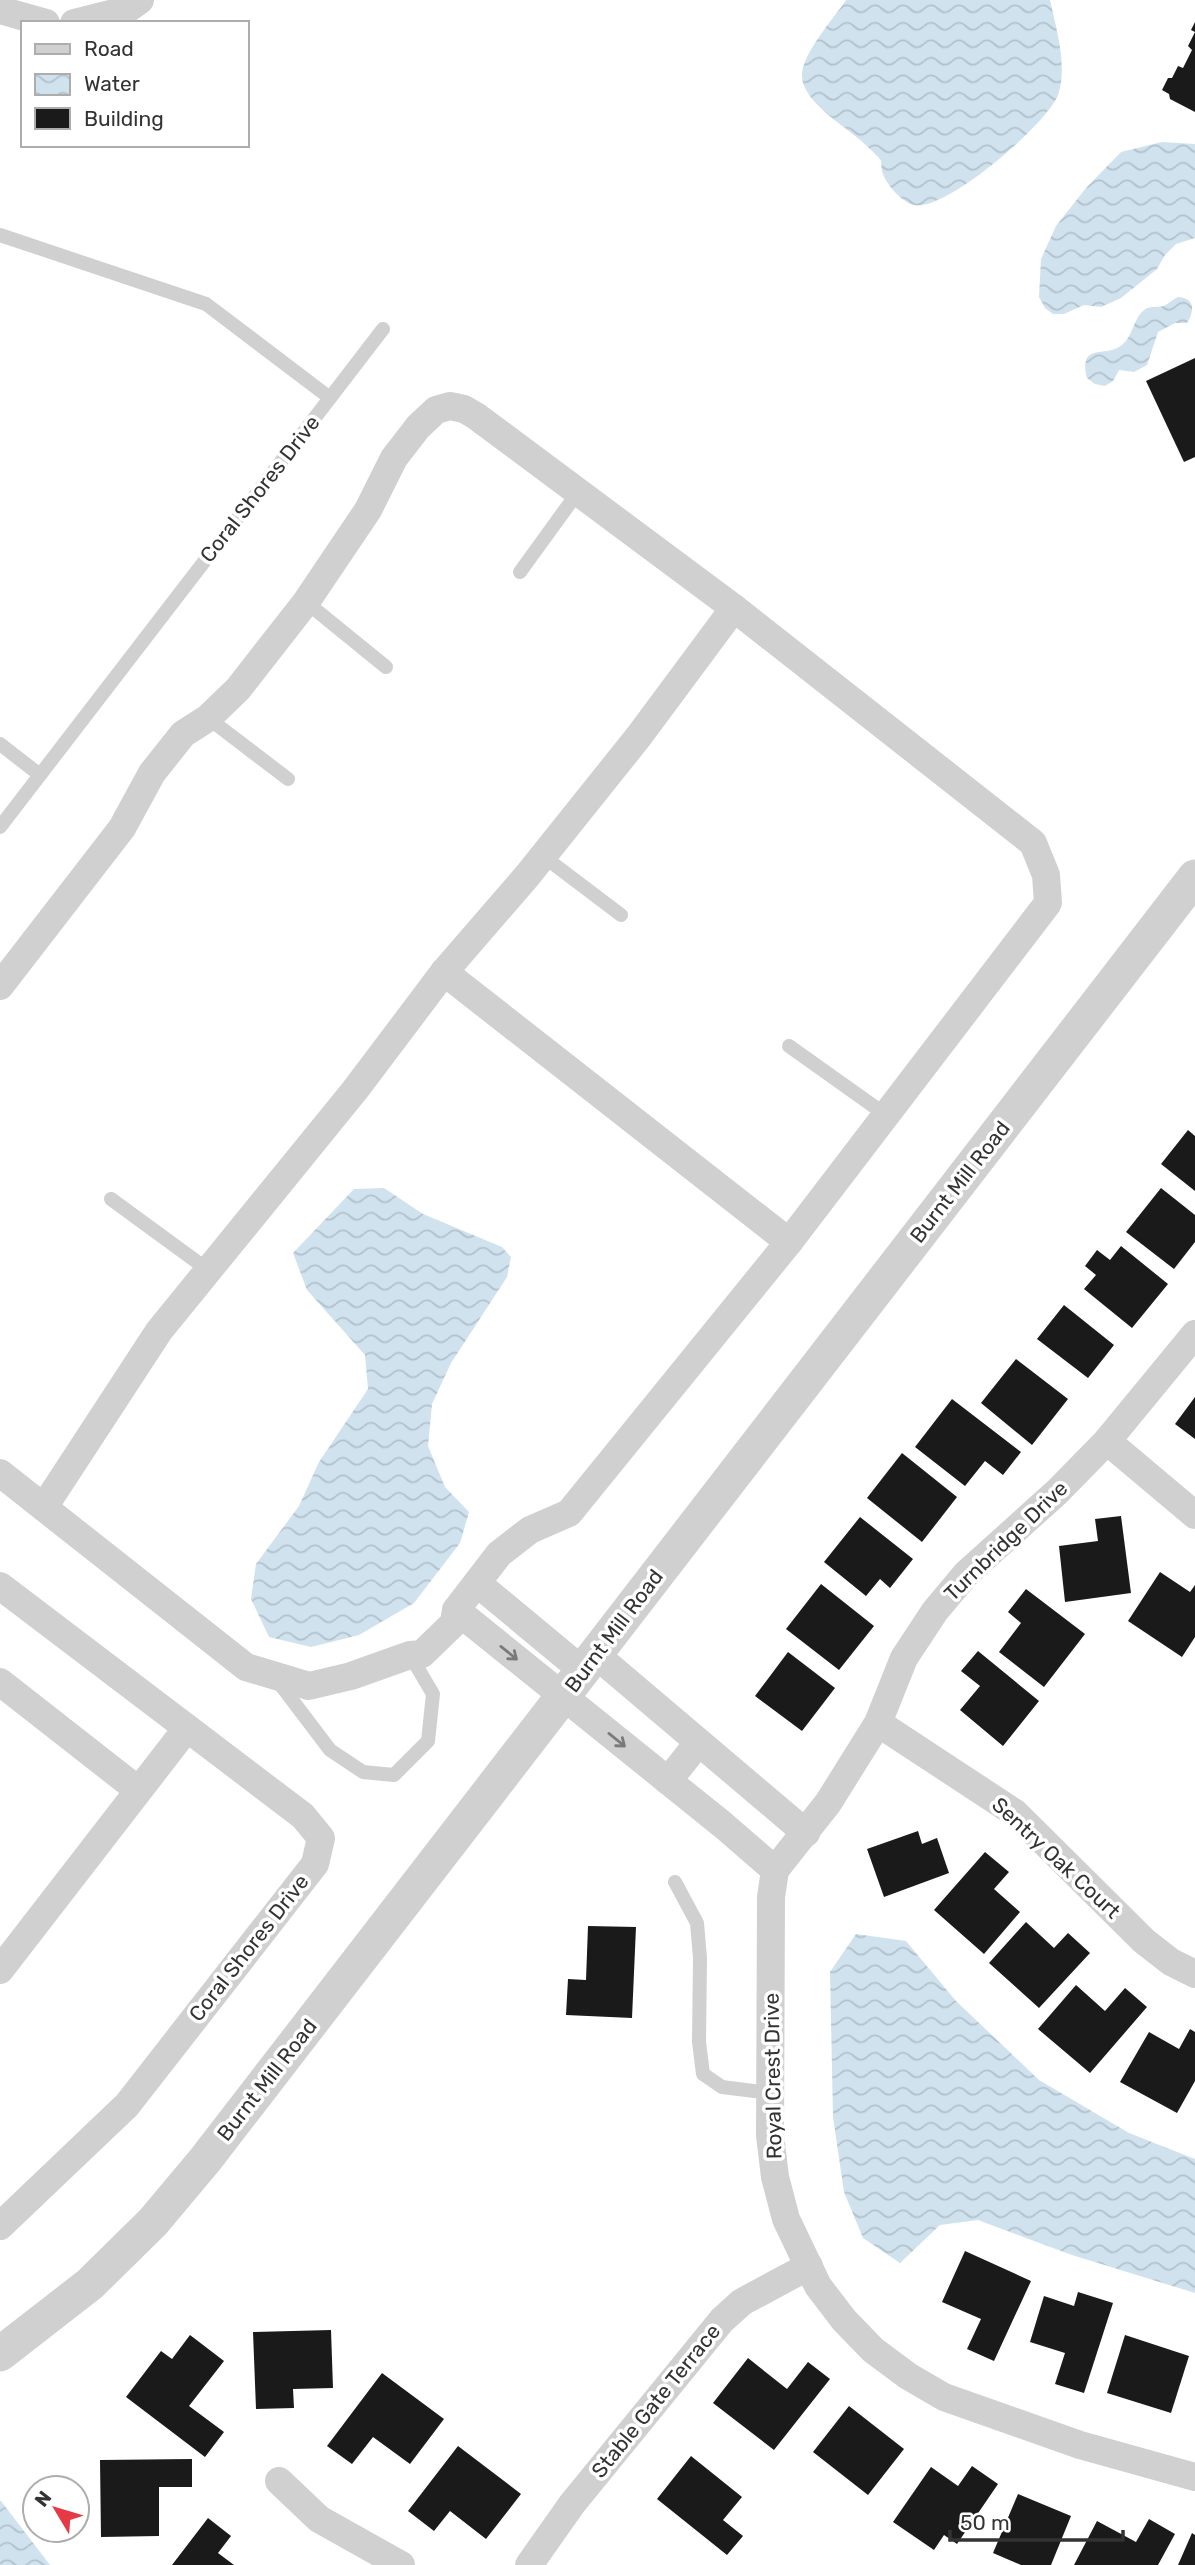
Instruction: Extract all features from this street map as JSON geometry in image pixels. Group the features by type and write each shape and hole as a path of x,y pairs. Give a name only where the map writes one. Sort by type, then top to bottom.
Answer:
{"street":[{"path":"82,21 126,9 140,0"},
{"path":"0,10 39,21"},
{"path":"0,986 122,828 152,773 183,734 208,718 238,689 306,602 368,510 394,458 418,427 436,410 450,406 464,409 476,416 734,608 1032,843 1046,875 1048,903 789,1242 569,1513 530,1530 499,1554 456,1610 454,1623 422,1654 410,1655 351,1676 309,1686 246,1667 0,1473"},
{"path":"44,1507 159,1331 355,1090 444,972 543,856 639,736 734,608"},
{"name":"Burnt Mill Road","path":"0,2354 90,2284 153,2222 205,2160 1195,877"},
{"path":"444,972 789,1242"},
{"name":"Turnbridge Drive","path":"775,1870 828,1803 878,1723 904,1658 935,1611 966,1574 1057,1492 1107,1441 1195,1334"},
{"path":"1107,1441 1195,1515"},
{"path":"477,1583 581,1674 668,1781 775,1870"},
{"name":"Coral Shores Drive","path":"0,1586 303,1816 321,1839 315,1864 127,2105 4,2215"},
{"path":"456,1610 581,1674 698,1743 806,1833"},
{"path":"0,1682 138,1790"},
{"name":"Sentry Oak Court","path":"878,1723 1015,1813 1143,1941 1171,1962 1195,1974"},
{"path":"0,1970 187,1728"},
{"path":"668,1781 698,1743"},
{"path":"723,1825 752,1789"},
{"name":"Royal Crest Drive","path":"775,1870 771,1897 770,2135 775,2178 786,2219 818,2286 844,2320 873,2350 908,2376 944,2397 1080,2445 1195,2477"},
{"name":"Stable Gate Terrace","path":"529,2565 572,2504 722,2320 742,2302 809,2266"},
{"path":"279,2481 319,2519 401,2565"}],"lane":[{"name":"Coral Shores Drive","path":"0,235 206,304 330,398 0,827"},
{"path":"330,398 383,329"},
{"path":"520,572 578,492"},
{"path":"306,602 386,667"},
{"path":"208,718 288,779"},
{"path":"0,744 40,775"},
{"path":"543,856 621,915"},
{"path":"789,1046 886,1115"},
{"path":"111,1199 208,1270"},
{"path":"275,1677 330,1750 363,1772 394,1775 428,1741 433,1694 410,1655"},
{"path":"675,1882 697,1923 699,2042 703,2074 722,2087 771,2093"}],"water":[{"path":"846,0 1050,0 1061,60 1058,95 1050,108 1016,144 971,181 929,203 909,203 886,181 877,156 819,107 805,87 802,77 806,59"},
{"path":"1162,142 1195,144 1195,238 1176,244 1165,255 1157,269 1121,298 1101,307 1084,305 1064,314 1053,314 1045,308 1039,297 1041,259 1056,226 1086,188 1121,152"},
{"path":"1178,297 1188,300 1192,306 1190,318 1187,323 1175,323 1158,332 1147,365 1134,372 1119,370 1113,381 1105,386 1095,384 1087,378 1085,367 1089,355 1113,350 1124,344 1145,309 1164,306"},
{"path":"384,1188 423,1214 502,1247 511,1257 507,1277 451,1363 432,1404 428,1446 445,1487 469,1512 460,1543 414,1603 359,1635 311,1647 269,1637 251,1599 256,1564 299,1506 319,1462 368,1389 365,1355 307,1290 293,1253 354,1189"},
{"path":"856,1934 906,1941 956,2001 1039,2080 1129,2133 1195,2159 1195,2293 1072,2255 978,2220 940,2225 900,2263 863,2238 844,2192 833,2117 830,1972"},
{"path":"1,2501 21,2527 21,2544 34,2544 50,2565 0,2565"}],"building":[{"path":"1195,32 1195,112 1170,99 1169,94 1162,90 1178,66 1183,68 1192,50 1188,46"},
{"path":"1195,358 1195,457 1184,462 1146,381"},
{"path":"1188,1130 1195,1136 1195,1191 1161,1164"},
{"path":"1161,1188 1195,1215 1195,1242 1174,1269 1126,1232"},
{"path":"1121,1246 1168,1284 1132,1328 1084,1289 1096,1275 1085,1266 1097,1250 1110,1260"},
{"path":"1064,1305 1114,1345 1088,1378 1037,1339"},
{"path":"1016,1359 1068,1399 1032,1445 981,1403"},
{"path":"1195,1397 1195,1439 1175,1424"},
{"path":"952,1399 1021,1452 1003,1475 985,1461 965,1486 915,1447"},
{"path":"902,1453 957,1497 922,1542 867,1498"},
{"path":"1121,1516 1131,1593 1065,1602 1059,1546 1098,1541 1095,1519"},
{"path":"860,1517 913,1559 890,1588 880,1579 866,1596 824,1562"},
{"path":"1160,1572 1190,1592 1195,1585 1195,1637 1182,1657 1128,1621"},
{"path":"821,1584 874,1626 839,1670 786,1629"},
{"path":"1026,1589 1085,1634 1044,1687 999,1652 1021,1623 1008,1612"},
{"path":"978,1651 1039,1701 1003,1746 960,1710 980,1686 961,1671"},
{"path":"788,1652 835,1688 802,1731 755,1696"},
{"path":"918,1831 922,1844 937,1838 949,1873 884,1897 867,1849"},
{"path":"985,1852 1009,1872 994,1889 1020,1912 984,1954 934,1910"},
{"path":"1026,1922 1054,1948 1068,1933 1090,1953 1039,2008 989,1963"},
{"path":"588,1926 636,1927 632,2018 566,2015 568,1979 586,1980"},
{"path":"1076,1985 1105,2011 1125,1988 1147,2007 1090,2073 1038,2029"},
{"path":"1190,2029 1195,2032 1195,2081 1177,2113 1120,2082 1149,2032 1179,2049"},
{"path":"965,2251 1031,2281 994,2361 967,2349 981,2319 942,2302"},
{"path":"1078,2292 1113,2303 1084,2393 1055,2384 1065,2353 1030,2342 1044,2296 1074,2306"},
{"path":"331,2330 333,2388 293,2389 294,2408 256,2409 253,2332"},
{"path":"190,2335 224,2361 189,2406 224,2432 205,2457 126,2397 161,2351 172,2359"},
{"path":"1125,2335 1189,2356 1171,2413 1107,2393"},
{"path":"748,2358 787,2389 808,2362 830,2379 774,2450 713,2403"},
{"path":"382,2373 444,2419 410,2464 373,2437 352,2464 327,2446"},
{"path":"849,2406 904,2449 868,2495 813,2452"},
{"path":"458,2446 521,2494 486,2539 450,2511 434,2531 408,2511"},
{"path":"691,2456 742,2497 723,2520 743,2536 727,2555 657,2499"},
{"path":"192,2459 192,2487 159,2487 159,2536 101,2537 100,2460"},
{"path":"972,2466 998,2484 957,2544 944,2535 934,2550 893,2522 931,2467 958,2486"},
{"path":"1018,2494 1071,2516 1051,2565 1021,2565 993,2553"},
{"path":"208,2518 231,2536 218,2553 234,2565 172,2565"},
{"path":"1149,2519 1175,2534 1158,2565 1074,2565 1097,2521 1136,2542"},
{"path":"1192,2533 1195,2535 1195,2565 1178,2565"}]}
